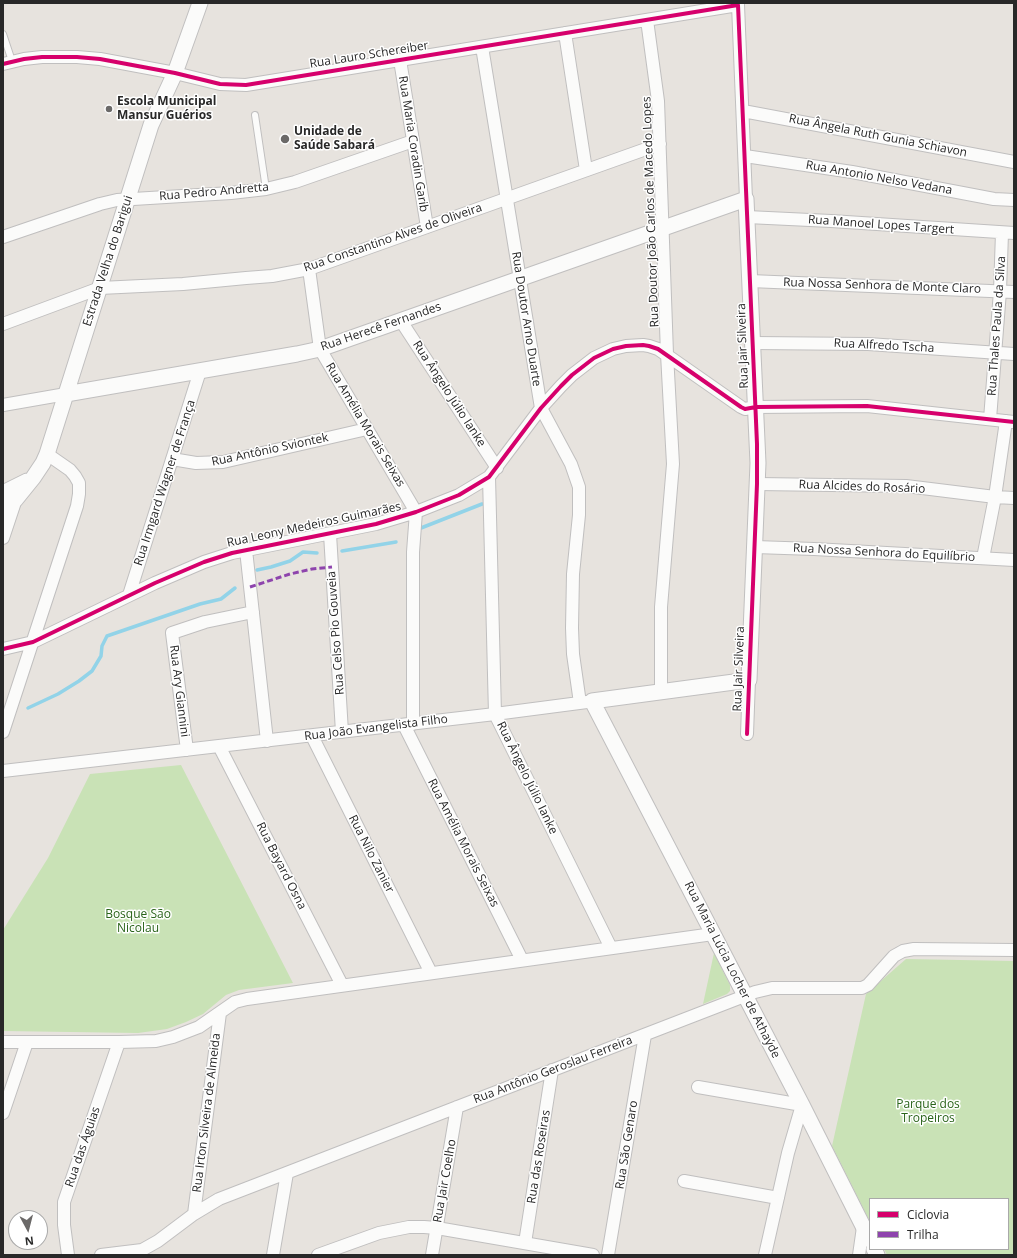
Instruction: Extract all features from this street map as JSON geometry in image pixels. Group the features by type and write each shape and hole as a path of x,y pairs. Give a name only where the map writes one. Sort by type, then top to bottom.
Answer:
{"street":[{"name":"Estrada Velha do Barigui","path":"10,496 33,478 47,454 151,125 174,73 200,3"},
{"name":"Rua Lauro Schereiber","path":"8,62 42,57 77,57 117,61 220,84 246,85 738,5"},
{"name":"Rua Jair Silveira","path":"738,5 757,444 755,547 747,734"},
{"name":"Rua Doutor João Carlos de Macedo Lopes","path":"647,20 657,90 667,354 673,464 661,607 661,692"},
{"path":"565,33 586,170"},
{"name":"Rua Doutor Arno Duarte","path":"482,47 541,408 570,464 579,487 580,515 573,574 572,628 573,654 586,702"},
{"name":"Rua Maria Coradin Garib","path":"400,60 427,227"},
{"name":"Rua Ângela Ruth Gunia Schiavon","path":"743,111 1014,162"},
{"name":"Rua Pedro Andretta","path":"3,237 100,204 128,198 212,194 266,189 308,178 413,140"},
{"name":"Rua Constantino Alves de Oliveira","path":"3,324 100,288 189,283 272,276 309,269 660,144"},
{"name":"Rua Antonio Nelso Vedana","path":"745,156 852,172 994,199 1014,200"},
{"name":"Rua Herecê Fernandes","path":"3,405 320,349 746,199"},
{"name":"Rua Manoel Lopes Targert","path":"747,217 1008,233"},
{"name":"Rua Thales Paula da Silva","path":"990,419 1000,291 1008,233"},
{"name":"Rua Amélia Morais Seixas","path":"309,269 320,349 416,512 413,552 409,724 522,960"},
{"name":"Rua Nossa Senhora de Monte Claro","path":"750,281 1014,292"},
{"name":"Rua Ângelo Júlio Ianke","path":"401,321 493,472 495,714 611,948"},
{"name":"Rua Alfredo Tscha","path":"753,343 868,344 1014,354"},
{"name":"Rua Leony Medeiros Guimarães","path":"3,649 33,642 129,595 204,562 246,550 376,524 416,512 459,494 493,472 541,408 572,375 588,362 614,349 634,345 649,346 667,354 741,407 749,409 756,407 867,406 1010,422"},
{"name":"Rua Irmgard Wagner de França","path":"129,595 200,371"},
{"path":"983,558 1010,422"},
{"name":"Rua Antônio Sviontek","path":"172,460 196,463 223,462 367,429"},
{"path":"3,732 5,716 33,642 74,518 79,494 79,484 75,476 70,470 47,454"},
{"name":"Rua Alcides do Rosário","path":"757,484 906,486 1014,498"},
{"path":"3,509 10,496"},
{"path":"3,538 10,496"},
{"name":"Rua Celso Pio Gouveia","path":"330,534 342,732"},
{"name":"Rua Nossa Senhora do Equilíbrio","path":"755,547 1014,560"},
{"path":"246,550 267,741"},
{"name":"Rua Ary Giannini","path":"187,750 172,633 205,622 253,612"},
{"name":"Rua João Evangelista Filho","path":"3,771 495,714 749,680"},
{"name":"Rua Maria Lúcia Locher de Athaýde","path":"586,702 713,934 867,1234"},
{"name":"Rua Nilo Zanier","path":"312,736 431,973"},
{"name":"Rua Bayard Osna","path":"219,746 342,985"},
{"path":"3,1042 150,1041 173,1037 199,1027 234,1002 240,1000 713,934"},
{"name":"Rua Antônio Geroslau Ferreira","path":"101,1255 142,1250 158,1241 194,1214 219,1199 745,996 772,988 862,988 868,985 894,956 903,951 914,948 1014,950"},
{"name":"Rua Irton Silveira de Almeida","path":"194,1214 220,1013"},
{"name":"Rua São Genaro","path":"608,1255 645,1035"},
{"path":"3,1113 27,1042"},
{"name":"Rua das Águias","path":"68,1255 64,1225 64,1202 119,1042"},
{"name":"Rua das Roseiras","path":"525,1243 552,1070"},
{"path":"698,1087 802,1105 788,1152 765,1255"},
{"name":"Rua Jair Coelho","path":"432,1255 457,1107"},
{"path":"273,1255 287,1173"},
{"path":"684,1181 778,1198"},
{"path":"318,1255 392,1230 424,1226 593,1255"},
{"path":"859,1255 867,1234"}],"lane":[{"path":"3,34 8,62"},
{"path":"255,116 266,189"}],"green space":[{"name":"Bosque São Nicolau","path":"181,765 293,983 239,990 226,995 203,1014 167,1029 138,1033 3,1031 3,930 48,858 90,774"},
{"path":"714,953 730,985 730,991 727,994 703,1004"},
{"name":"Parque dos Tropeiros","path":"906,959 1014,961 1014,1255 887,1255 884,1250 1009,1250 1009,1198 869,1198 869,1220 832,1146 866,994"}],"waterway":[{"path":"421,528 482,504"},
{"path":"342,551 396,542"},
{"path":"257,570 290,561 303,552 317,553"},
{"path":"28,708 58,694 92,671 101,656 102,646 107,636 200,604 221,599 235,588"}],"marked path":[{"path":"250,587 290,574 312,569 332,567"}],"cycle path":[{"path":"3,64 24,59 42,57 77,57 100,59 175,73 220,84 246,85 738,5 757,444 757,484 747,734"},
{"path":"3,649 33,642 155,583 204,562 232,553 376,524 416,512 459,495 489,477 541,408 572,375 594,358 613,349 626,346 643,345 658,349 745,409 756,407 867,406 1014,422"}],"place":[{"name":"Escola Municipal Mansur Guérios","path":"109,109"},
{"name":"Unidade de Saúde Sabará","path":"285,139"}]}
